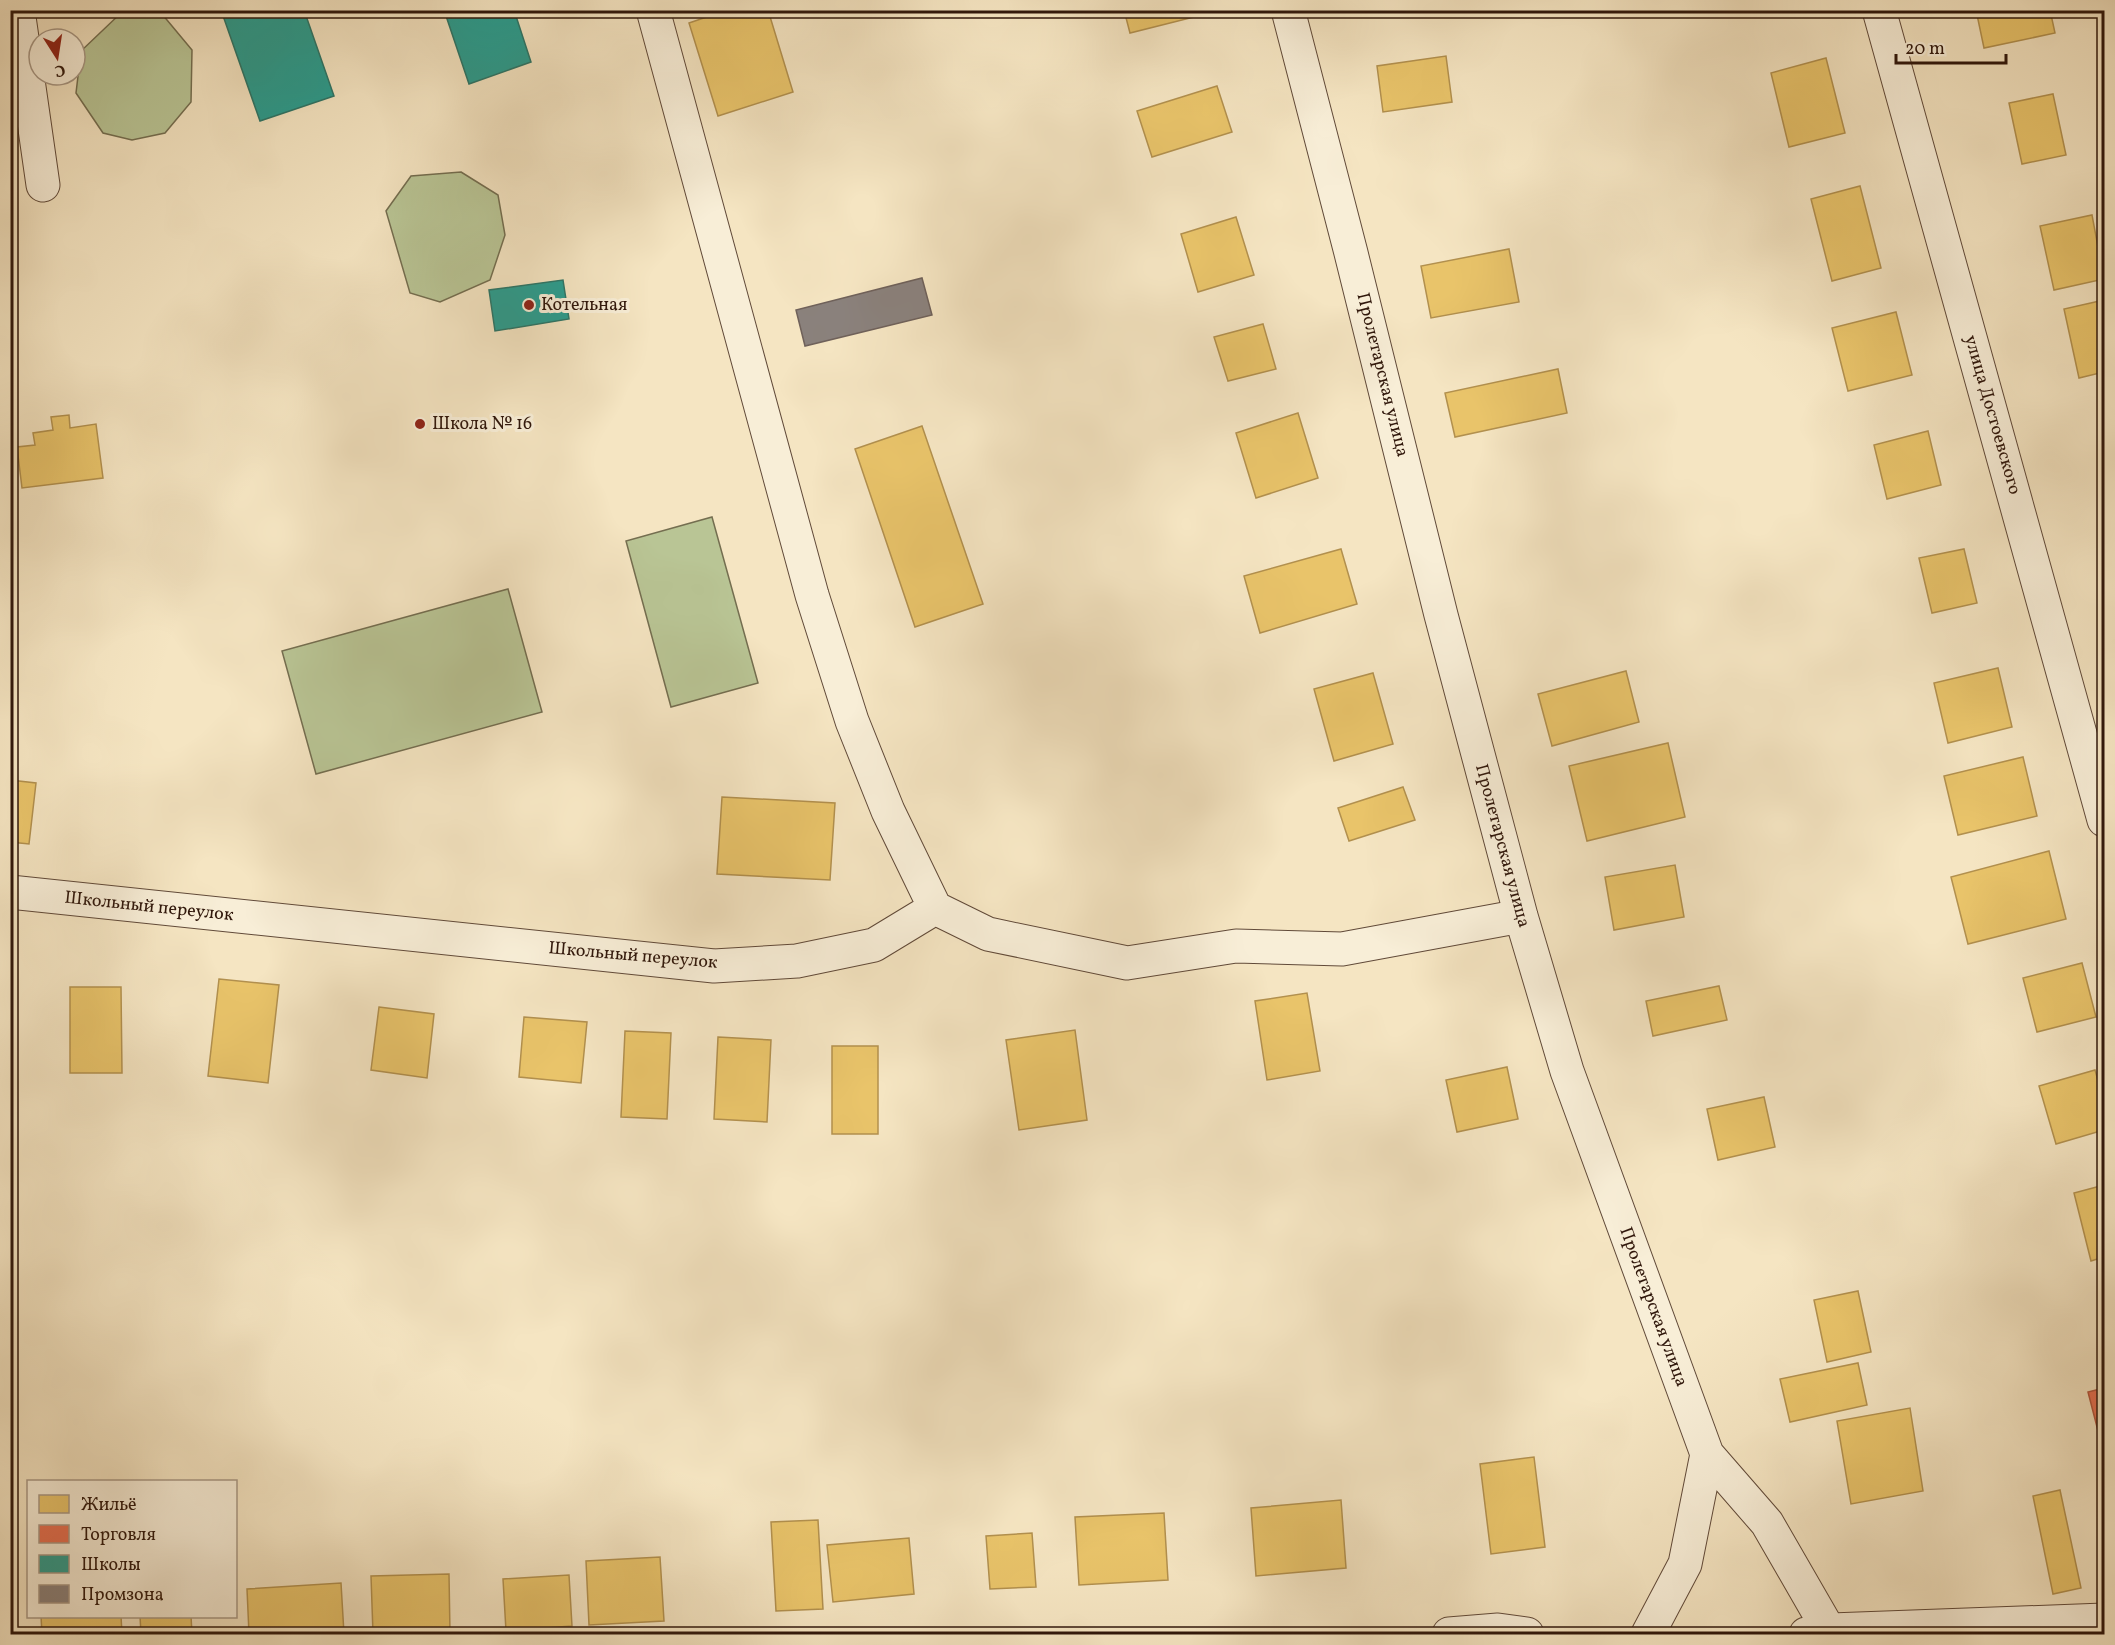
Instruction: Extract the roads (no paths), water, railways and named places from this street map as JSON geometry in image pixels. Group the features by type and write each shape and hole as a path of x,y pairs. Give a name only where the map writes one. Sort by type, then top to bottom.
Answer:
{"street":[{"path":"18,10 43,185"},
{"path":"653,10 812,595 852,721 888,811 935,908 988,934 1127,963 1236,946 1342,949 1521,916"},
{"name":"Пролетарская улица","path":"1288,10 1352,253 1441,615 1521,916 1567,1071 1707,1454 1767,1522 1823,1633"},
{"name":"улица Достоевского","path":"1879,10 2104,820"},
{"name":"Школьный переулок","path":"10,892 714,966 797,961 874,945 935,908"},
{"path":"1648,1635 1685,1564 1707,1454"},
{"path":"1823,1633 2104,1620"},
{"path":"1449,1635 1498,1630 1527,1635"}],"place":[{"name":"Котельная","path":"529,305"},
{"name":"Школа № 16","path":"420,424"}]}
